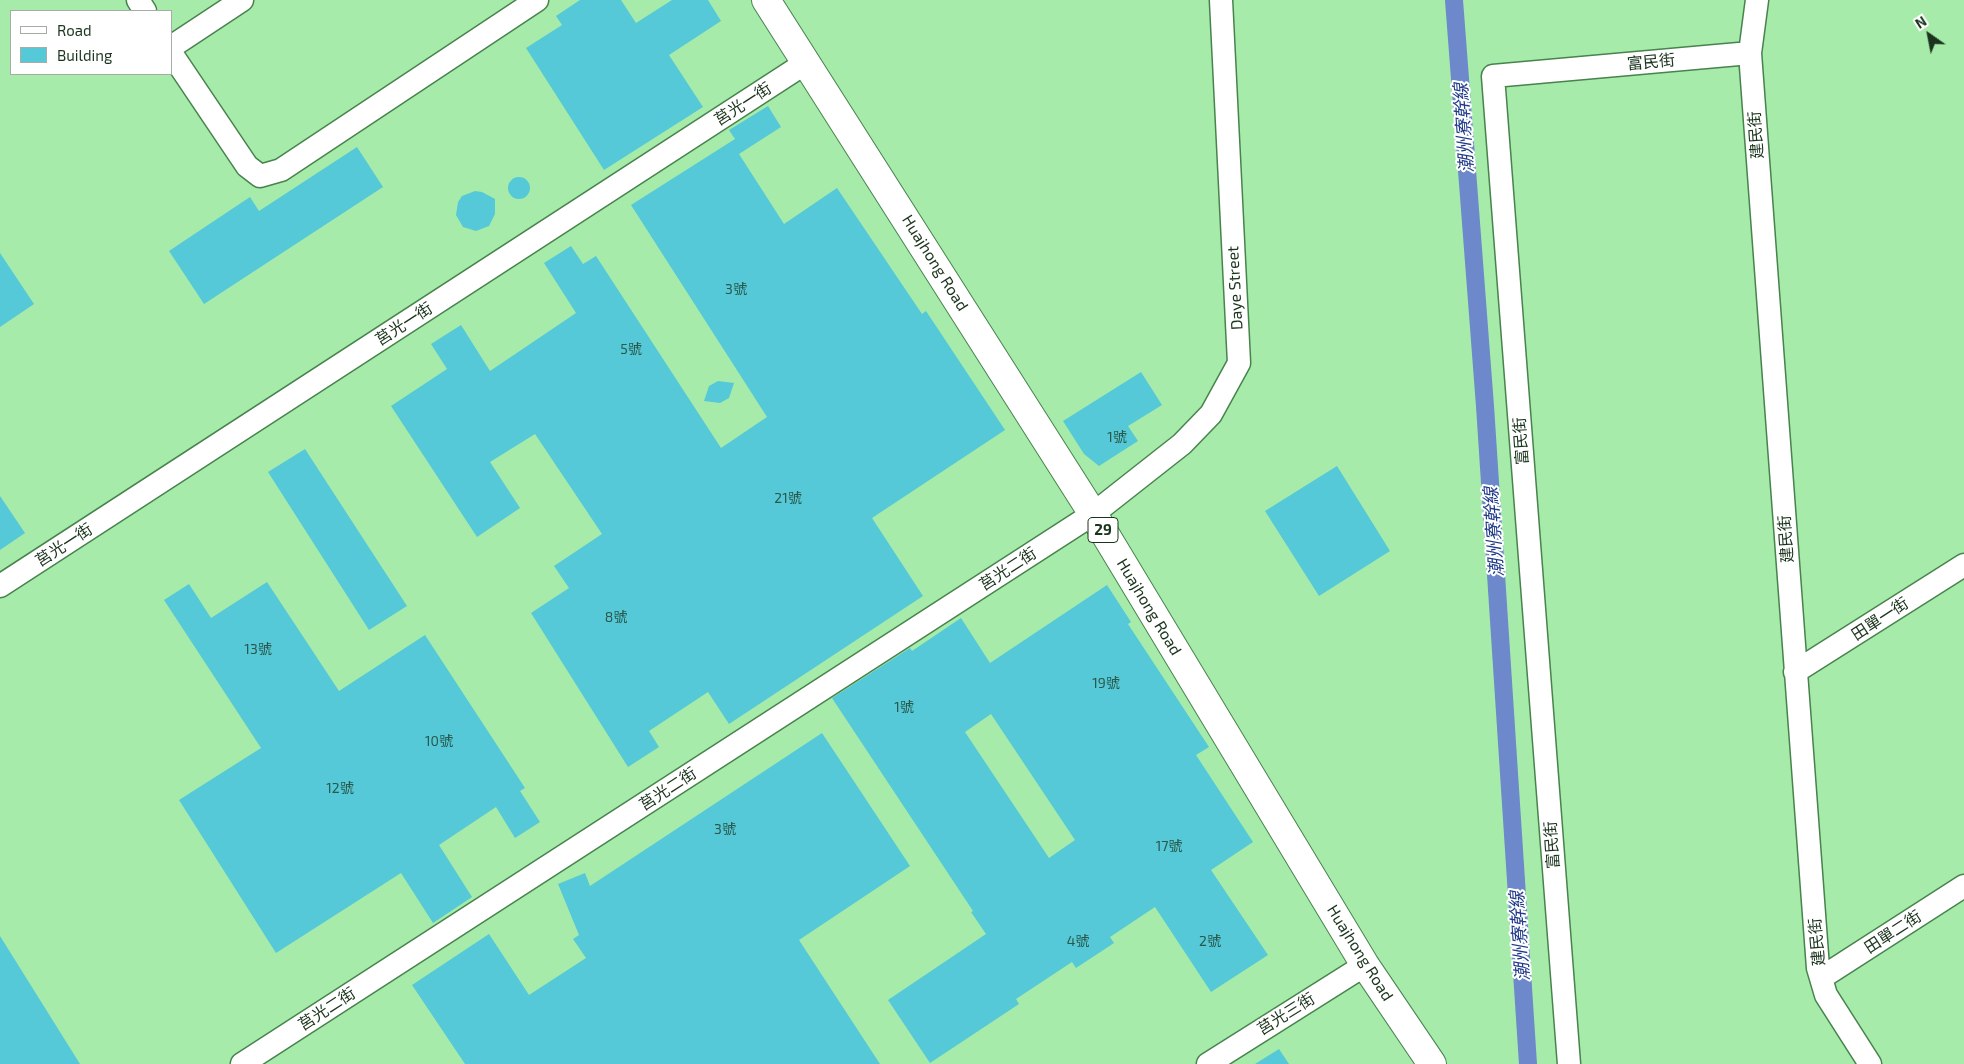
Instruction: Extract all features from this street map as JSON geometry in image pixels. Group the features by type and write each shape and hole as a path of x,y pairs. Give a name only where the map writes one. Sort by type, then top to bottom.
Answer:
{"main road":[{"name":"Huajhong Road","path":"766,0 1093,514 1365,965 1432,1064"}],"street":[{"path":"172,46 242,0"},
{"path":"172,54 247,166 260,176 281,170 537,0"},
{"name":"Daye Street","path":"1093,514 1182,444 1211,414 1239,363 1221,0"},
{"name":"建民街","path":"1757,0 1750,53 1818,968 1826,995 1870,1064"},
{"name":"富民街","path":"1569,1064 1493,76 1750,53"},
{"name":"莒光一街","path":"0,586 807,62"},
{"name":"莒光二街","path":"242,1064 1093,514"},
{"name":"田單一街","path":"1795,672 1964,565"},
{"name":"田單二街","path":"1821,978 1964,886"},
{"name":"莒光三街","path":"1208,1064 1365,965"}],"shaded area":[{"path":"0,0 1964,0 1964,1064 0,1064"}],"building":[{"path":"580,0 621,0 636,23 672,0 708,0 721,21 669,55 703,107 604,170 526,48 562,25 556,16"},
{"path":"768,106 781,127 739,154 784,224 837,188 922,314 926,311 1005,430 872,518 923,596 729,724 708,692 649,731 659,747 628,767 531,613 569,588 554,566 602,534 535,434 490,462 520,508 477,537 391,406 447,369 431,344 461,325 490,371 576,313 544,263 571,246 583,264 596,256 721,448 767,417 631,205 735,139 729,130"},
{"path":"357,147 383,187 204,304 169,251 250,197 259,211"},
{"path":"519,177 527,180 530,188 527,196 519,199 511,196 508,188 511,180"},
{"path":"475,191 482,192 495,199 495,214 489,226 476,231 463,227 456,215 458,202 462,196"},
{"path":"0,253 34,304 0,327"},
{"path":"1141,372 1162,405 1128,426 1138,441 1099,466 1084,454 1063,421"},
{"path":"718,381 734,383 729,398 720,403 704,401 709,386"},
{"path":"305,449 407,606 369,630 268,472"},
{"path":"1337,466 1390,551 1319,596 1265,511"},
{"path":"0,496 25,533 0,550"},
{"path":"267,582 339,691 425,635 525,788 520,791 540,822 515,838 496,807 439,845 472,897 433,923 401,873 276,953 179,800 261,748 164,600 189,584 211,618"},
{"path":"1107,585 1131,622 1128,624 1209,747 1196,755 1253,842 1211,870 1268,955 1211,992 1155,907 1110,937 1114,943 1076,968 1072,962 1016,999 1019,1004 930,1063 888,1000 986,934 971,912 973,911 832,698 910,648 912,651 961,618 990,663","holes":["991,714 1075,840 1049,858 965,732"]},
{"path":"822,733 910,866 799,940 880,1064 465,1064 412,985 489,934 529,995 586,958 573,939 579,935 558,884 585,873 590,886"},
{"path":"0,936 80,1064 0,1064"},
{"path":"1279,1049 1289,1064 1255,1064"}],"waterway":[{"name":"潮州寮幹線","path":"1454,0 1485,406 1528,1064"}]}
